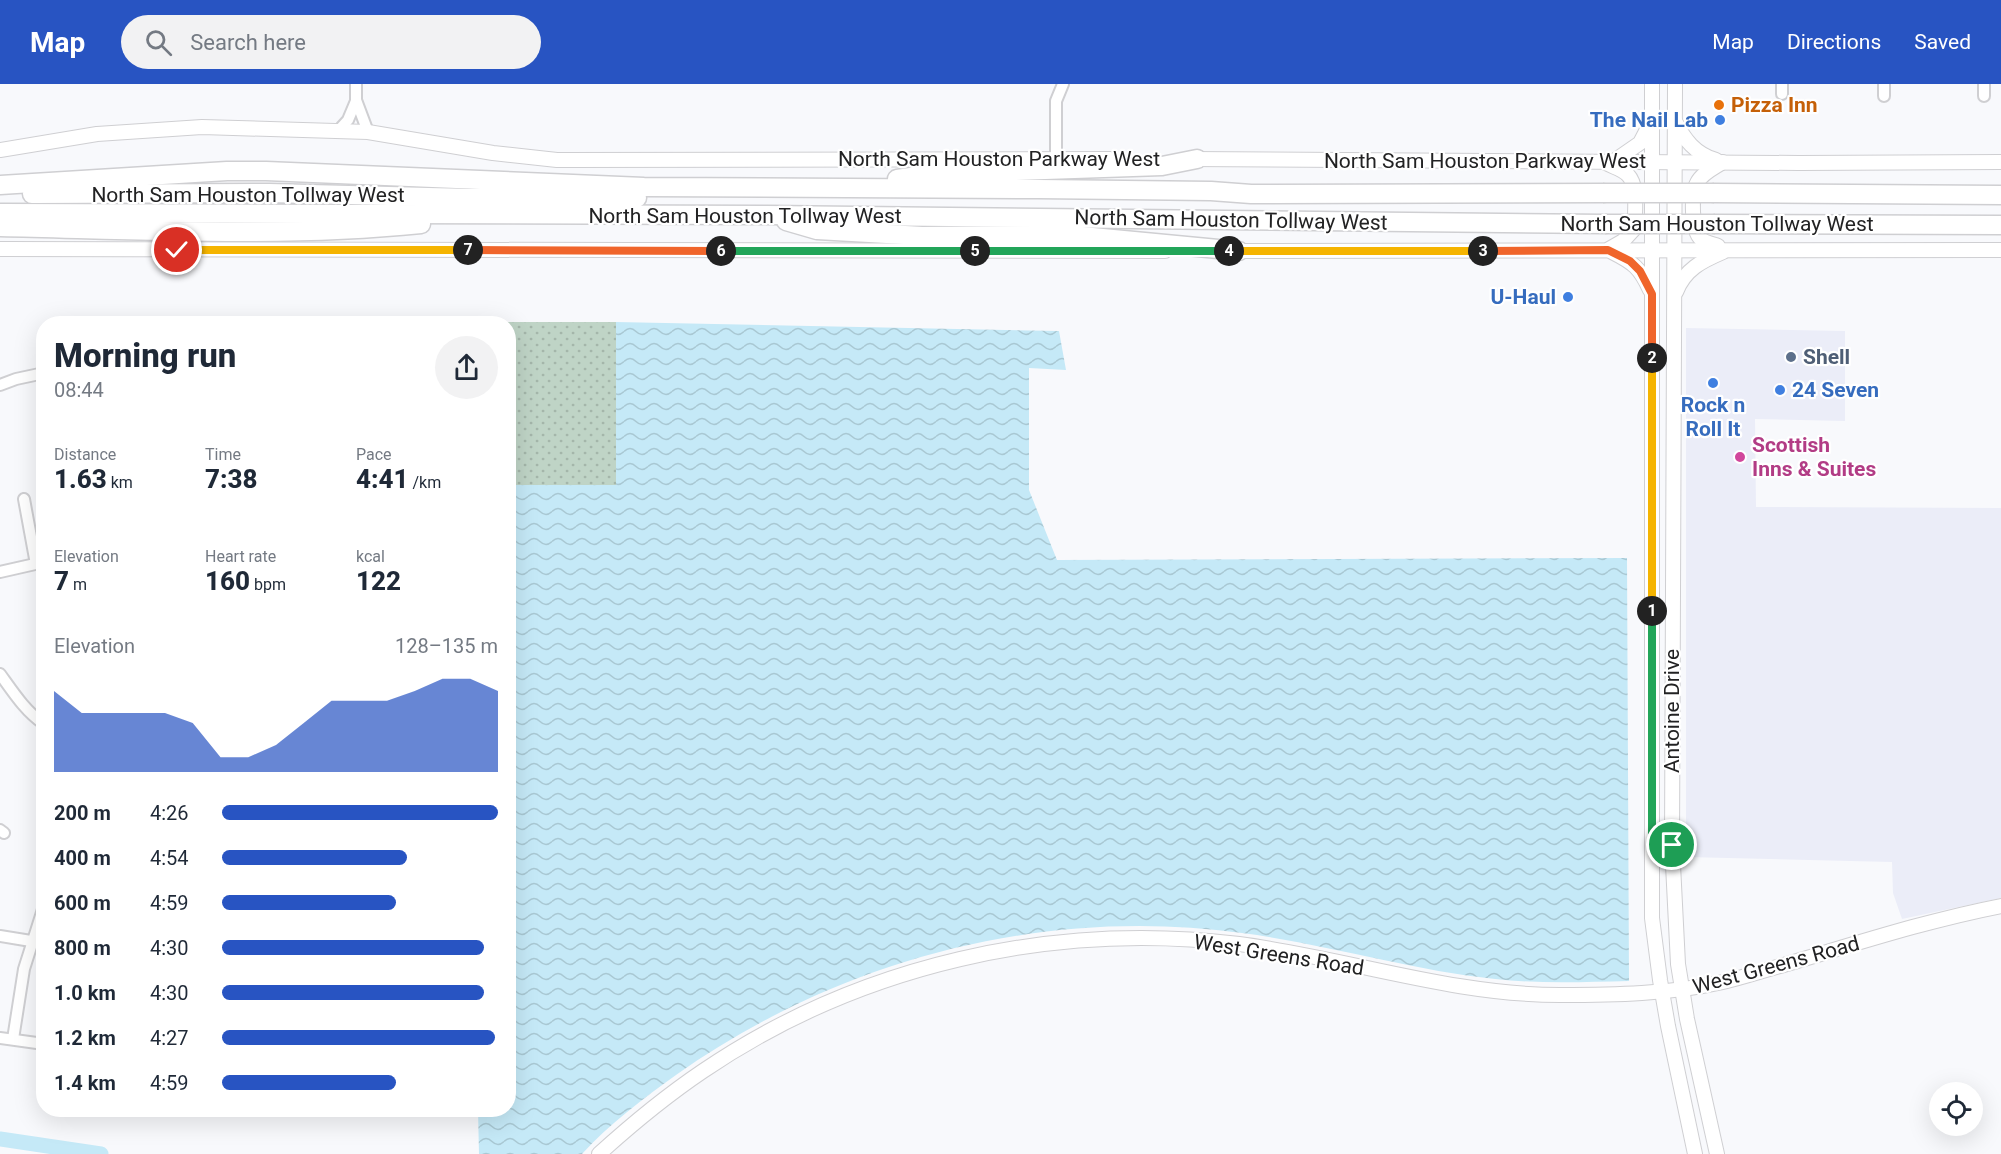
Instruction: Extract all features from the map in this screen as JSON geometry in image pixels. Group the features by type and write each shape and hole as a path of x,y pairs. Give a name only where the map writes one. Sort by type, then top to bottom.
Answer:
{"highway":[{"path":"829,188 932,174 1162,166 1197,159"},
{"name":"North Sam Houston Tollway West","path":"0,185 227,171 644,187 1038,189 1200,191 1251,194 2001,195"},
{"name":"North Sam Houston Tollway West","path":"0,195 269,193 468,198 1041,200 1204,198 1251,194"},
{"name":"North Sam Houston Tollway West","path":"0,213 767,215 1605,224 2001,225"},
{"name":"North Sam Houston Tollway West","path":"0,227 242,233 296,232 430,224 460,215"},
{"path":"767,215 817,230 922,236 1071,235 1239,251"}],"main road":[{"name":"Antoine Drive","path":"1652,84 1652,918 1674,1058 1695,1151"},
{"name":"Antoine Drive","path":"1675,84 1672,845 1676,936 1682,989 1715,1149"},
{"path":"1608,250 1623,241 1635,228 1634,188 1630,177 1608,162 1640,143 1653,117"},
{"path":"1674,120 1694,149 1703,156 1724,162"},
{"name":"North Sam Houston Parkway West","path":"0,150 97,134 202,127 368,132 493,153 557,160 1197,159 2001,162"},
{"path":"1724,162 1697,181 1694,188 1693,220 1701,240 1728,250"},
{"path":"0,249 2001,250"},
{"path":"1608,250 1630,261 1640,271 1652,294"},
{"path":"1673,300 1683,278 1691,269 1702,261 1728,250"},
{"path":"1652,410 1673,410"},
{"path":"1652,556 1672,556"},
{"path":"1652,699 1672,699"},
{"path":"1652,845 1672,845"},
{"name":"West Greens Road","path":"599,1154 639,1118 704,1070 740,1047 796,1017 898,976 982,954 1090,940 1156,938 1198,940 1282,951 1493,991 1561,995 1662,991 1724,982 1912,928 2001,906"},
{"path":"1695,1151 1715,1149"}],"street":[{"path":"356,84 356,100 368,132"},
{"path":"1056,159 1056,101 1063,84"},
{"path":"1884,84 1884,96"},
{"path":"1984,84 1984,96"},
{"path":"338,131 348,120 356,100"},
{"path":"0,385 36,375"},
{"path":"24,498 36,547"},
{"path":"0,572 36,564"},
{"path":"0,674 21,704 36,717"},
{"path":"13,1040 20,987 36,928"},
{"path":"0,936 31,941"},
{"path":"0,1038 36,1043"}],"shaded area":[{"path":"1686,328 1845,331 1845,421 1755,419 1756,507 2001,508 2001,898 1902,919 1893,893 1892,862 1686,857"}],"green space":[{"path":"516,322 616,322 616,485 516,485"}],"water":[{"path":"616,322 1059,331 1066,370 1029,368 1029,490 1057,560 1627,558 1629,981 1512,981 1432,970 1274,938 1167,927 1093,927 1019,935 946,950 875,972 806,1000 739,1034 676,1075 615,1122 582,1154 479,1154 478,1117 516,1117 516,485 616,485"}],"waterway":[{"path":"0,1139 101,1154"}],"place":[{"name":"Pizza Inn","path":"1719,105"},
{"name":"The Nail Lab","path":"1720,120"},
{"name":"U-Haul","path":"1568,297"},
{"name":"Shell","path":"1791,357"},
{"name":"Rock n Roll It","path":"1713,383"},
{"name":"24 Seven","path":"1780,390"},
{"name":"Scottish Inns & Suites","path":"1740,457"}],"route":[{"path":"177,250 1608,250 1630,261 1640,271 1652,294 1652,845 1672,845"}]}
